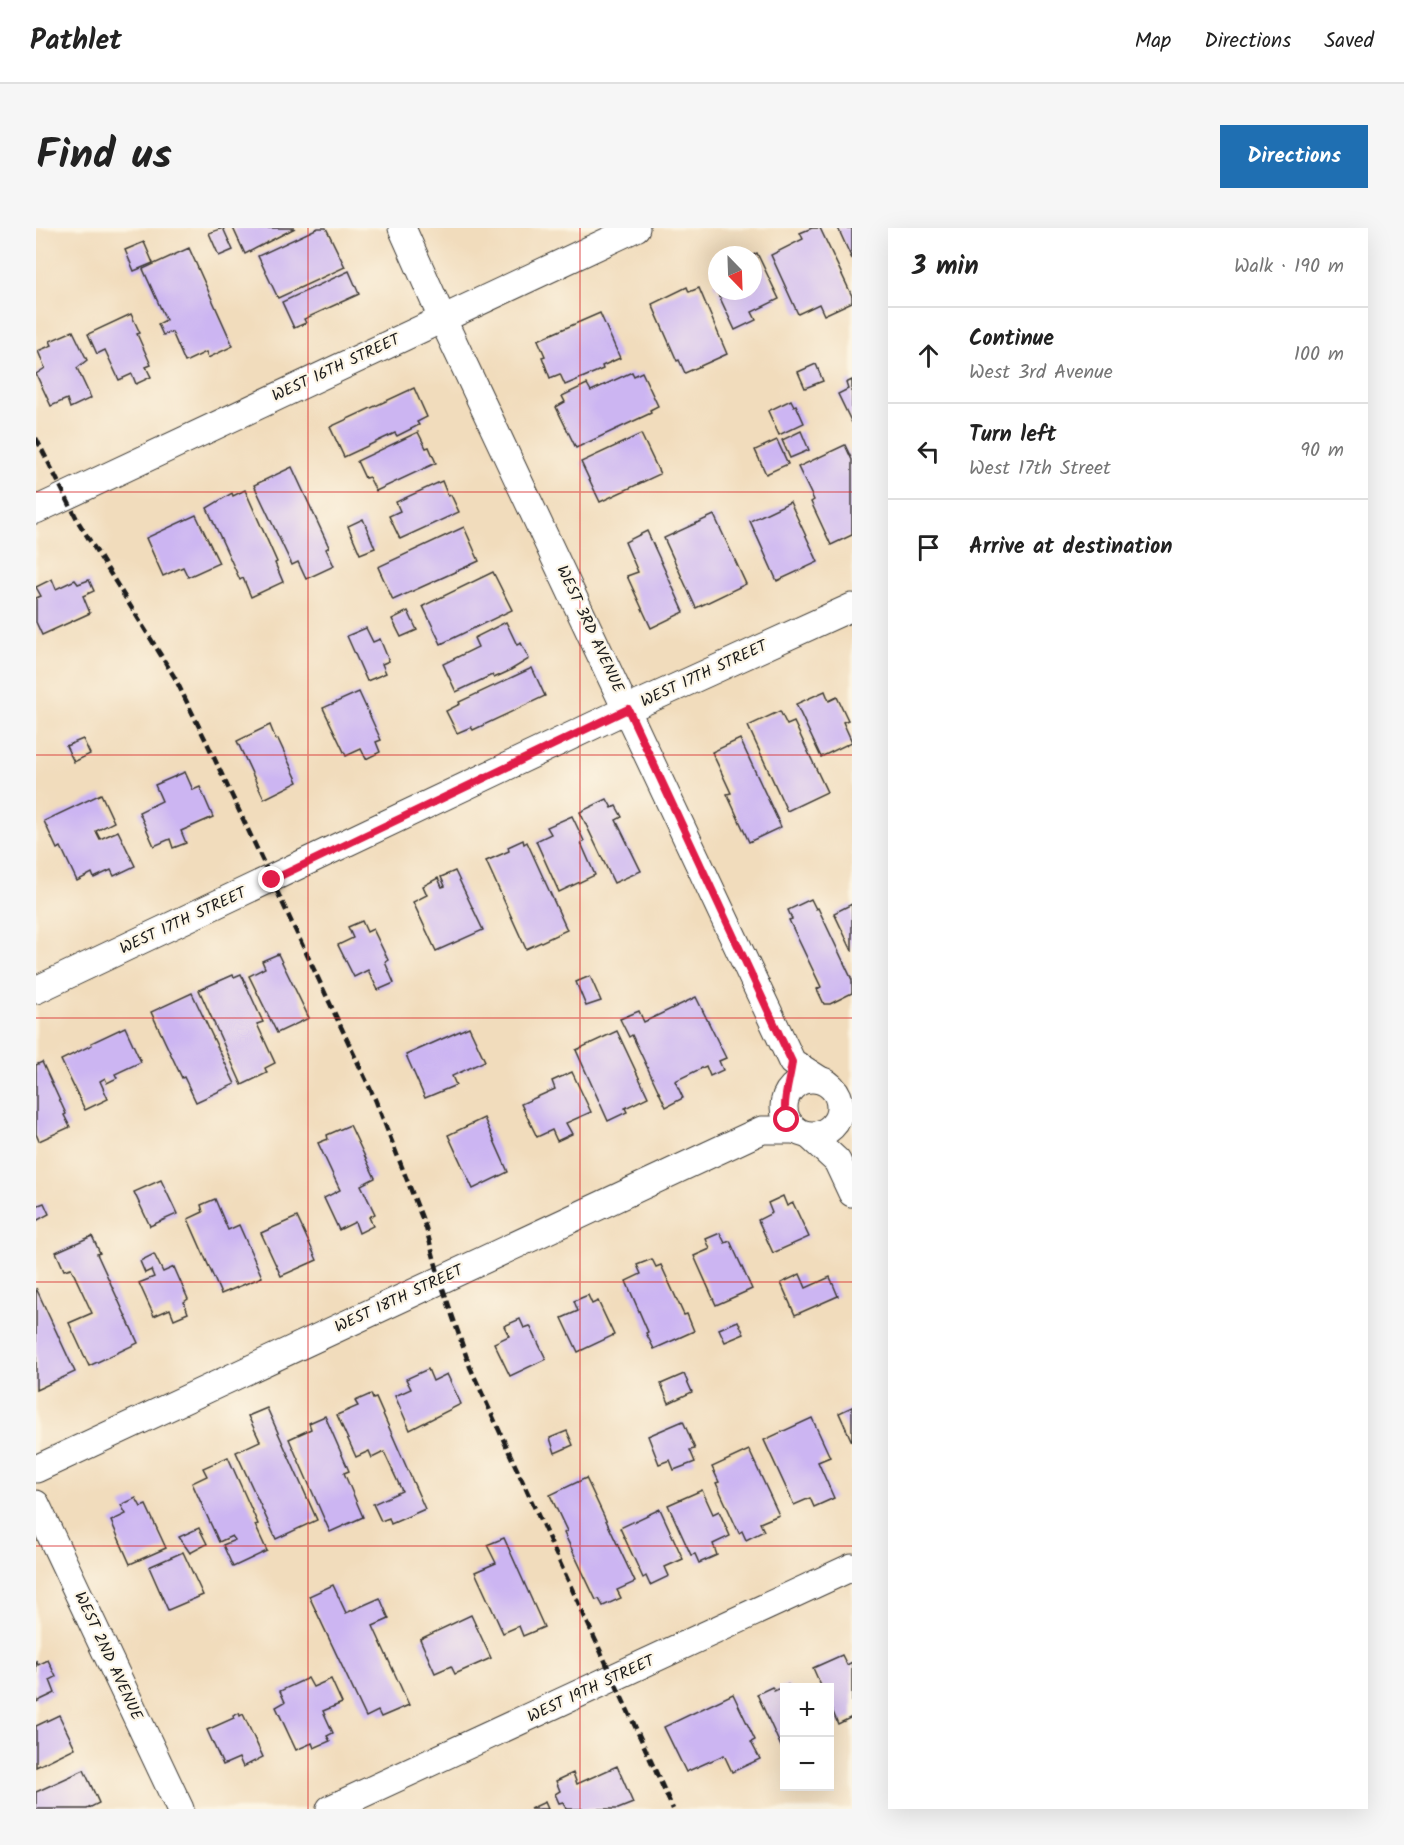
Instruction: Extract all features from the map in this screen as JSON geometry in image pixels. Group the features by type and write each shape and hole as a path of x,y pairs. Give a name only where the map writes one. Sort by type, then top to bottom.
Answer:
{"street":[{"name":"WEST 3RD AVENUE","path":"402,228 442,318 628,709 792,1062"},
{"name":"WEST 16TH STREET","path":"36,510 636,228"},
{"name":"WEST 17TH STREET","path":"36,990 628,709 852,607"},
{"path":"838,1095 792,1062 784,1111 787,1120 837,1161 852,1193"},
{"path":"786,1097 802,1081 838,1095"},
{"path":"803,1133 820,1135 838,1095"},
{"path":"837,1161 838,1095"},
{"name":"WEST 18TH STREET","path":"36,1468 762,1130 786,1097"},
{"name":"WEST 18TH STREET","path":"762,1130 803,1133"},
{"name":"WEST 2ND AVENUE","path":"36,1504 180,1809"},
{"name":"WEST 19TH STREET","path":"330,1809 852,1567"}],"building":[{"path":"223,228 233,250 219,256 209,233"},
{"path":"233,228 295,228 245,254"},
{"path":"318,228 326,228 345,267 278,298 258,256"},
{"path":"812,228 820,228 852,296 852,302 824,315 819,304 798,314 771,255 803,239 800,233"},
{"path":"838,228 852,228 852,259"},
{"path":"144,242 153,263 134,271 125,250"},
{"path":"189,248 233,346 208,358 206,352 185,362 172,332 163,335 158,324 166,320 143,269"},
{"path":"762,263 779,299 752,312 756,320 735,330 721,300 762,300"},
{"path":"349,271 359,294 304,319 306,323 294,328 282,302"},
{"path":"687,287 689,292 699,288 727,354 685,373 679,360 677,361 652,304"},
{"path":"600,313 620,358 602,366 603,369 565,385 560,374 550,378 542,357 545,356 538,340"},
{"path":"131,314 151,365 146,367 151,377 136,384 132,374 119,380 105,350 97,354 88,334"},
{"path":"73,331 87,360 77,368 91,398 70,408 67,399 51,406 36,374 45,368 38,351 52,345 50,341"},
{"path":"816,364 823,381 805,388 798,372"},
{"path":"632,372 634,376 642,372 658,406 650,410 651,413 576,448 556,407 565,402 562,396 587,384 591,391"},
{"path":"852,380 852,423 838,394 848,389 846,383"},
{"path":"414,388 427,417 417,422 419,425 397,436 395,433 344,457 330,427"},
{"path":"791,400 794,406 796,405 804,423 779,435 768,411"},
{"path":"801,431 809,450 790,458 782,440"},
{"path":"418,432 426,448 429,447 436,463 376,491 369,477 365,478 357,461"},
{"path":"641,434 660,474 600,502 581,462"},
{"path":"777,440 788,464 766,474 755,450"},
{"path":"845,445 852,460 852,535 831,545 811,502 814,500 798,467"},
{"path":"292,467 329,547 326,549 334,566 306,579 298,562 292,565 254,485"},
{"path":"442,481 448,496 451,495 459,512 400,539 389,516 400,511 396,502"},
{"path":"245,490 277,562 275,563 283,582 251,597 243,578 240,580 207,508 232,493 233,496"},
{"path":"790,502 818,562 777,581 750,521"},
{"path":"196,515 219,563 188,577 183,567 163,576 146,538"},
{"path":"714,515 746,584 696,608 664,538"},
{"path":"363,519 375,548 360,554 348,526"},
{"path":"464,527 479,561 393,600 378,567"},
{"path":"647,531 684,612 651,628 627,576 638,572 625,542"},
{"path":"493,572 512,610 441,644 423,606"},
{"path":"52,579 56,589 75,580 78,584 89,580 94,591 83,596 90,613 42,635 36,622 36,598 41,596 36,587"},
{"path":"408,611 417,630 401,637 392,619"},
{"path":"506,622 517,645 521,643 529,659 494,678 492,675 456,692 443,664 478,647 474,638"},
{"path":"366,628 373,642 380,639 389,661 382,664 386,673 367,681 347,636"},
{"path":"532,668 545,696 473,730 471,727 457,733 446,711 460,704 459,702"},
{"path":"825,691 829,701 837,697 848,720 843,722 852,742 821,757 796,704"},
{"path":"359,692 381,740 376,742 380,752 366,759 361,749 346,756 323,708"},
{"path":"780,711 787,725 794,722 827,792 787,811 748,726"},
{"path":"270,725 298,782 264,799 237,741"},
{"path":"83,739 90,754 74,762 66,746"},
{"path":"740,739 781,827 749,842 727,794 731,793 712,752"},
{"path":"185,772 193,790 200,787 213,817 181,831 186,843 173,848 170,839 154,846 139,812 162,801 155,785"},
{"path":"101,794 114,822 96,831 100,839 118,831 135,866 114,876 111,870 94,878 92,873 77,881 61,847 57,849 44,821"},
{"path":"607,799 612,808 616,806 622,817 616,820 641,871 614,883 580,812"},
{"path":"572,816 584,841 581,843 595,875 559,892 536,841 551,834 547,827"},
{"path":"523,840 524,844 527,842 567,930 526,949 486,861 509,851 508,847"},
{"path":"455,871 483,930 436,951 413,902 427,895 423,886 438,878 442,887 445,886 441,877"},
{"path":"811,899 816,909 818,908 852,980 852,993 830,1004 824,1004 817,989 821,987 789,920 792,919 788,910"},
{"path":"852,904 852,951 834,913"},
{"path":"362,921 367,932 373,929 388,960 385,962 394,983 378,990 368,970 354,977 338,945 353,938 348,927"},
{"path":"278,954 309,1018 277,1033 249,976 265,968 262,961"},
{"path":"241,974 263,1022 257,1024 275,1063 265,1068 267,1073 242,1085 199,990 233,975 234,977"},
{"path":"590,976 601,1001 586,1006 576,982"},
{"path":"192,993 235,1084 196,1102 151,1012"},
{"path":"696,997 726,1058 719,1061 723,1070 710,1076 706,1066 675,1081 683,1098 666,1107 632,1035 629,1037 620,1019 639,1011 644,1022"},
{"path":"125,1027 141,1062 115,1074 117,1078 107,1083 105,1078 100,1081 108,1099 85,1110 61,1060"},
{"path":"469,1027 485,1061 452,1076 456,1085 425,1098 406,1055"},
{"path":"617,1031 648,1097 625,1108 627,1112 608,1121 576,1050"},
{"path":"42,1062 70,1127 39,1141 36,1134 36,1065"},
{"path":"572,1072 591,1112 566,1123 572,1134 557,1141 552,1130 537,1137 521,1104 555,1089 552,1081"},
{"path":"484,1118 508,1172 473,1189 448,1135"},
{"path":"350,1125 375,1178 361,1185 375,1214 369,1217 373,1226 359,1233 355,1222 339,1230 324,1198 340,1190 318,1143 328,1139 327,1135"},
{"path":"161,1180 177,1214 150,1226 134,1192"},
{"path":"783,1196 787,1206 793,1203 809,1237 773,1253 758,1220 772,1213 768,1203"},
{"path":"215,1199 228,1230 239,1225 262,1277 221,1294 188,1219 203,1212 201,1205"},
{"path":"44,1203 49,1214 36,1221 36,1206"},
{"path":"297,1217 317,1260 281,1276 261,1233"},
{"path":"720,1233 725,1243 730,1241 752,1289 716,1305 694,1256 710,1249 706,1239"},
{"path":"92,1236 100,1253 97,1254 138,1343 89,1366 69,1323 92,1313 71,1268 64,1270 56,1252"},
{"path":"154,1254 163,1272 174,1267 188,1299 184,1302 188,1313 174,1319 170,1309 154,1316 139,1283 154,1277 151,1270 145,1273 140,1261"},
{"path":"652,1259 656,1267 661,1265 694,1331 654,1349 626,1281 641,1274 637,1265"},
{"path":"800,1274 806,1288 830,1277 838,1296 795,1315 781,1283"},
{"path":"36,1288 75,1372 36,1390"},
{"path":"588,1295 592,1304 598,1301 614,1335 578,1352 562,1318 578,1311 574,1301"},
{"path":"520,1319 524,1328 530,1326 546,1359 510,1376 494,1343 509,1336 504,1326"},
{"path":"738,1321 744,1334 725,1342 719,1329"},
{"path":"428,1369 433,1381 447,1374 461,1404 410,1430 395,1396 411,1389 406,1379"},
{"path":"684,1374 692,1392 669,1403 661,1384"},
{"path":"371,1394 373,1399 376,1398 425,1509 391,1524 389,1518 381,1521 373,1504 402,1491 384,1452 372,1458 369,1451 356,1457 337,1415 358,1406 355,1401"},
{"path":"852,1407 852,1442 839,1413"},
{"path":"267,1408 317,1520 276,1539 236,1452 260,1441 248,1416"},
{"path":"325,1416 349,1471 344,1473 363,1517 330,1532 289,1439 311,1429 309,1423"},
{"path":"812,1418 830,1457 818,1462 834,1498 814,1507 810,1498 794,1505 764,1440"},
{"path":"683,1421 695,1449 690,1450 695,1462 674,1470 670,1460 659,1464 648,1436"},
{"path":"567,1431 573,1445 555,1453 550,1438"},
{"path":"749,1450 779,1515 760,1523 764,1531 746,1540 742,1531 739,1533 716,1483 719,1482 712,1467"},
{"path":"228,1457 258,1524 255,1525 267,1551 233,1567 223,1545 235,1540 232,1536 219,1542 192,1483 207,1476 203,1468"},
{"path":"586,1478 635,1582 617,1590 621,1598 603,1606 599,1599 596,1600 564,1533 567,1531 550,1495"},
{"path":"702,1490 713,1514 719,1511 730,1536 713,1544 717,1555 699,1563 695,1554 691,1555 668,1505"},
{"path":"136,1498 141,1507 146,1505 166,1548 130,1564 111,1521 126,1514 121,1505"},
{"path":"660,1509 683,1559 665,1567 669,1576 650,1585 646,1576 643,1578 620,1528"},
{"path":"199,1528 207,1544 190,1553 179,1537"},
{"path":"504,1538 544,1627 523,1636 519,1626 503,1633 475,1572 496,1563 487,1545"},
{"path":"183,1552 203,1595 168,1610 149,1567"},
{"path":"333,1585 346,1613 380,1598 389,1619 373,1626 409,1705 381,1717 378,1711 366,1717 309,1596"},
{"path":"471,1615 491,1658 455,1674 451,1666 435,1673 420,1639"},
{"path":"842,1655 847,1665 852,1662 852,1717 838,1724 834,1714 834,1683 820,1683 813,1668"},
{"path":"36,1660 38,1665 48,1660 56,1677 50,1680 55,1693 36,1702"},
{"path":"308,1678 313,1687 331,1679 342,1703 323,1711 333,1733 327,1736 330,1741 314,1748 312,1743 296,1750 276,1707 285,1702 280,1691"},
{"path":"772,1687 774,1691 780,1688 780,1744 757,1694"},
{"path":"733,1694 755,1740 751,1742 760,1759 732,1772 724,1755 686,1772 664,1727"},
{"path":"239,1713 240,1716 243,1714 263,1757 243,1767 239,1758 223,1765 207,1730 234,1718 233,1716"},
{"path":"59,1715 75,1748 36,1767 36,1726"},
{"path":"617,1766 633,1803 618,1809 566,1809 563,1802 559,1803 555,1794 560,1791 556,1781 573,1773 577,1784"},
{"path":"84,1770 99,1803 87,1809 36,1809 36,1792"},
{"path":"545,1802 548,1809 530,1809"}],"railway":[{"path":"36,438 79,523 175,678 375,1099 426,1228 440,1280 470,1367 673,1809"}],"route":[{"path":"272,880 628,709 792,1062 788,1092 784,1101 787,1120"}]}
